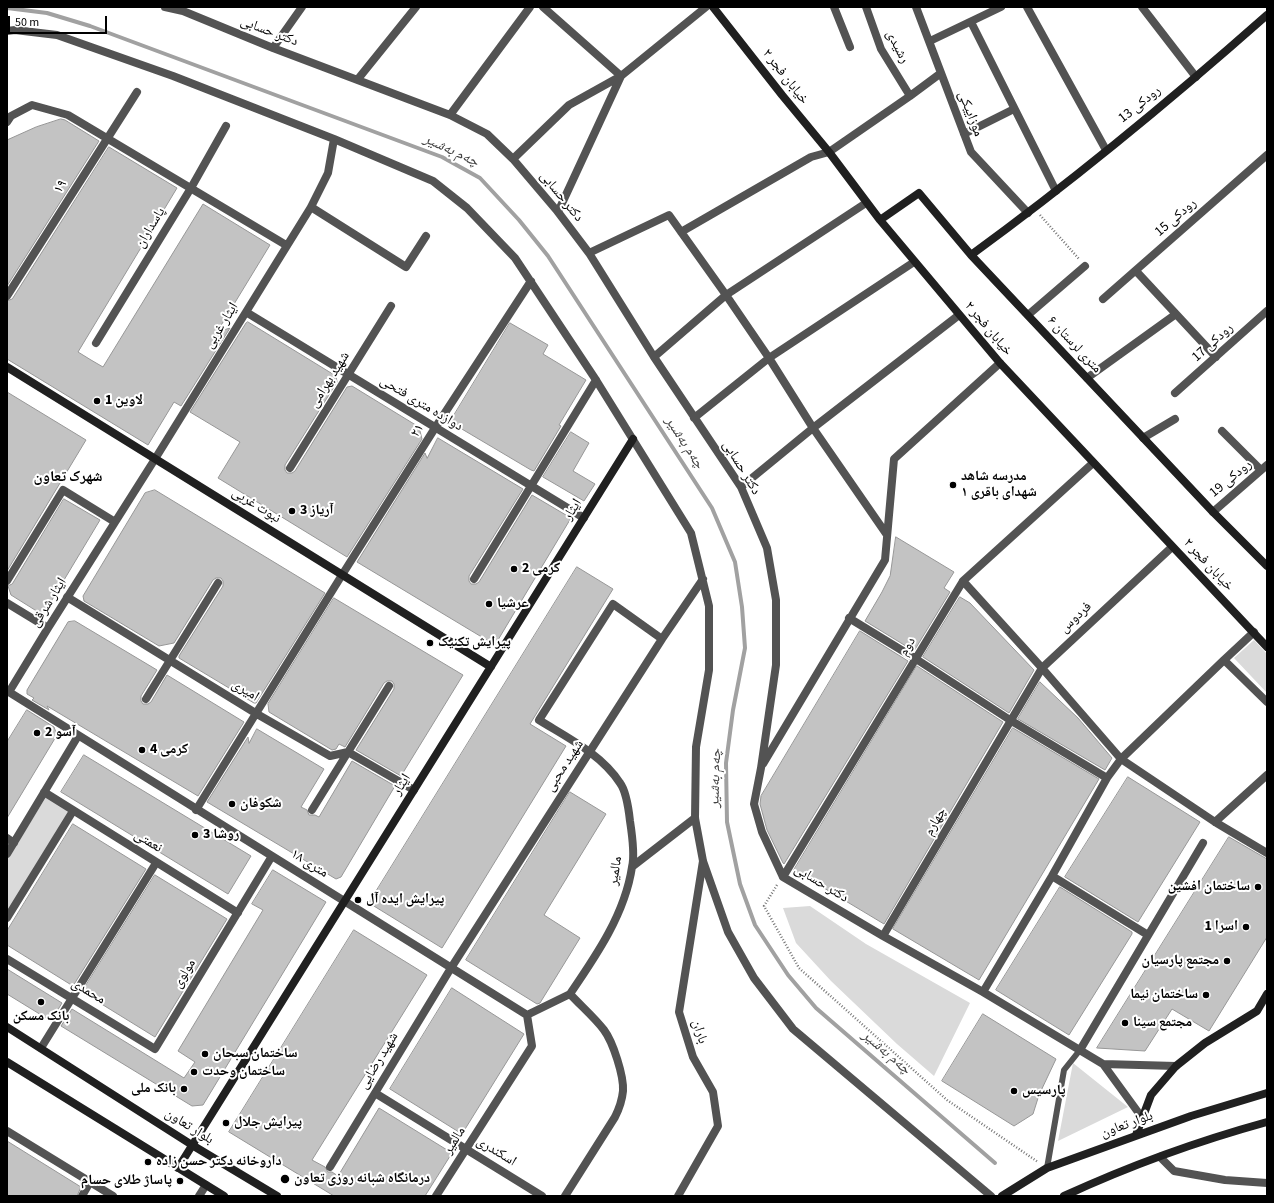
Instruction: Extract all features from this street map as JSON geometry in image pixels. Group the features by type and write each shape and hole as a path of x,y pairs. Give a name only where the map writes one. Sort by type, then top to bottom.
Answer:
{"street":[{"name":"دکتر حسابی","path":"166,7 185,9 273,48 450,115 487,134 513,159 558,212 589,253 654,357 741,487 767,548 776,600 776,665 761,768 754,804 762,832 783,877 883,936 983,992 1103,1064"},
{"path":"273,48 302,7"},
{"path":"358,79 416,7"},
{"path":"450,115 530,7"},
{"path":"543,7 621,76"},
{"path":"513,159 569,105 621,76 706,7"},
{"name":"خیابان فجر ۲","path":"713,7 829,152 866,203 1000,363 1267,647"},
{"path":"834,7 850,47"},
{"name":"رشیدی","path":"866,7 881,49 910,96"},
{"name":"موزاییکی","path":"916,7 971,152 1031,211"},
{"path":"930,41 1001,7"},
{"path":"1027,7 1106,150"},
{"path":"1142,7 1196,77"},
{"name":"رودکی 13","path":"971,255 1056,191 1196,77 1267,15"},
{"path":"971,22 1056,191"},
{"path":"7,31 15,30 57,35 173,76 334,139 434,181 467,208 515,258 596,380 691,533 709,606 709,670 696,747 695,818 703,861 728,932 754,978 793,1030 991,1196"},
{"path":"681,232 811,157 829,152 941,73"},
{"path":"558,212 621,76"},
{"name":"۱۹","path":"7,296 137,92"},
{"path":"7,122 11,116 32,105 68,116 286,245"},
{"path":"964,134 1014,108"},
{"name":"پاسداران","path":"96,343 191,188 226,126"},
{"name":"ایثار غربی","path":"155,459 286,245 311,207 328,173 334,139"},
{"name":"رودکی 15","path":"1103,300 1267,155"},
{"name":"۶ متری لرستان","path":"880,220 919,193 971,255 1213,512 1267,566"},
{"path":"654,357 726,295 866,203"},
{"path":"311,207 406,267 426,236"},
{"path":"589,253 669,215 769,358 813,428 887,535"},
{"path":"694,418 769,358 914,262"},
{"path":"1028,315 1085,266"},
{"path":"1136,271 1216,357"},
{"name":"۲۱","path":"196,810 435,428 531,282"},
{"name":"شهید بهرامی","path":"290,468 391,306"},
{"name":"رودکی 17","path":"1175,394 1267,311"},
{"name":"دوازده متری فتحی","path":"246,312 584,518"},
{"path":"1087,378 1176,314"},
{"path":"741,487 813,428 959,315"},
{"path":"761,768 849,618 885,560 894,459 1000,363"},
{"name":"نبوت غربی","path":"7,367 491,667"},
{"path":"474,579 596,380"},
{"path":"1143,438 1175,419"},
{"path":"1222,431 1264,468"},
{"name":"ایثار","path":"178,1168 633,439"},
{"name":"ایثار شرقی","path":"78,736 9,692 155,459"},
{"name":"دوم","path":"783,877 963,581 1093,463"},
{"name":"رودکی 19","path":"1213,512 1264,468"},
{"path":"7,581 63,490 115,522"},
{"name":"فردوس","path":"1010,720 1042,668 1172,547"},
{"name":"شهید محبی","path":"451,968 662,639 703,579"},
{"path":"963,581 1042,668 1121,759 1215,822 1267,853"},
{"path":"146,699 218,582"},
{"name":"امیری","path":"68,597 257,714 330,756 348,752"},
{"path":"7,603 48,628"},
{"name":"مالمیر","path":"436,1196 532,1046 527,1015 570,994 591,964 625,899 633,866 632,833 629,810 622,785 610,770 590,752 539,720 613,604 662,639"},
{"path":"849,618 916,659 1010,720 1107,778"},
{"path":"983,992 1052,876 1107,778 1121,759 1254,632"},
{"path":"1224,660 1267,702"},
{"path":"312,810 390,686"},
{"name":"چهارم","path":"883,936 1010,720"},
{"path":"7,854 10,840 44,792 78,736"},
{"name":"۱۸ متری","path":"78,736 527,1015"},
{"path":"348,752 414,790"},
{"path":"1215,822 1267,775"},
{"name":"نعمتی","path":"44,792 238,913"},
{"path":"7,918 73,811"},
{"path":"633,866 695,818"},
{"path":"1080,1050 1203,843"},
{"name":"مولوی","path":"155,1048 272,856"},
{"name":"باران","path":"678,1196 718,1126 713,1092 693,1057 679,1012 703,861"},
{"path":"41,1048 156,863"},
{"path":"1052,876 1148,935"},
{"name":"محمدی","path":"7,959 155,1048"},
{"name":"شهید رضایی","path":"330,1167 451,968"},
{"path":"565,1196 615,1118 620,1105 623,1090 615,1051 605,1030 570,994"},
{"path":"1136,1135 1151,1095 1176,1066 1205,1043 1257,1011 1267,994"},
{"name":"بلوار تعاون","path":"7,1027 192,1145 277,1196"},
{"path":"7,1062 224,1196"},
{"path":"1103,1064 1176,1066"},
{"path":"1103,1064 1143,1119"},
{"name":"اسکندری","path":"375,1093 542,1196"},
{"name":"بلوار تعاون","path":"1002,1196 1047,1168 1191,1116 1267,1093"},
{"path":"1064,1196 1110,1175 1232,1132 1267,1122"},
{"path":"7,1131 113,1196"},
{"path":"1160,1157 1174,1171 1225,1180 1267,1182"},
{"path":"82,1196 90,1182"},
{"path":"199,1196 206,1185"}],"lane":[{"path":"1047,1168 1064,1070 1080,1050"}],"path":[{"path":"1031,211 1085,266"},
{"path":"783,877 764,906 799,968 947,1100 1047,1168"}],"shaded area":[{"path":"1254,640 1267,654 1267,693 1234,658"},
{"path":"46,797 70,811 7,914 7,860"},
{"path":"810,906 866,944 970,1003 934,1076 897,1044 831,981 796,943 783,908"},
{"path":"1073,1063 1128,1107 1058,1141"}],"building":[{"path":"61,119 99,141 7,286 7,140 36,127"},
{"path":"109,147 177,188 78,352 91,360 103,367 203,204 270,245 217,332 230,328 181,406 174,402 148,445 7,359 7,301 12,299"},
{"path":"248,322 336,376 337,382 285,465 285,470 287,473 292,473 295,471 347,387 352,386 419,427 422,439 347,557 218,478 240,442 190,412"},
{"path":"510,323 548,345 543,354 586,380 534,471 450,422"},
{"path":"7,392 86,440 7,571"},
{"path":"571,432 589,443 573,471 595,484 584,501 543,477"},
{"path":"438,438 523,489 469,576 469,581 471,584 476,584 479,582 532,495 571,518 495,645 357,562 425,453 427,458"},
{"path":"155,490 325,593 256,703 179,658 223,586 223,581 221,578 216,578 213,580 174,643 159,646 84,601 83,596 145,493"},
{"path":"64,499 100,520 43,615 11,595 8,586 12,584"},
{"path":"896,537 954,572 944,588 950,592 914,651 865,621 890,576"},
{"path":"577,567 613,589 530,724 566,746 442,948 369,903"},
{"path":"960,597 970,603 1034,670 1009,713 923,657"},
{"path":"334,598 463,675 401,776 356,750 394,689 394,684 392,681 387,681 384,683 345,747 339,744 336,749 332,750 269,712 268,704"},
{"path":"75,621 157,670 141,696 141,701 143,704 148,704 151,702 167,675 244,722 198,796 47,706 49,710 32,700 34,698 27,694 27,690 68,622"},
{"path":"860,631 908,661 784,864 767,830 760,804 761,796"},
{"path":"917,666 1003,722 884,924 794,870"},
{"path":"1040,682 1078,718 1112,758 1105,770 1018,719"},
{"path":"27,710 54,727 57,735 7,818 7,742"},
{"path":"1013,728 1099,779 979,980 893,929"},
{"path":"257,729 324,769 301,807 307,810 309,815 319,817 352,761 395,786 341,877 336,879 207,802 248,737 249,743"},
{"path":"84,755 251,856 228,894 61,792"},
{"path":"1128,777 1200,822 1138,922 1065,877"},
{"path":"570,792 606,814 544,915 580,938 540,1003 537,1004 466,960"},
{"path":"73,824 146,869 73,986 7,945 7,931"},
{"path":"1229,837 1267,859 1267,937 1209,1031 1172,1009 1145,1051 1097,1048"},
{"path":"273,870 326,902 203,1105 192,1106 61,1026 72,1009 184,1078 195,1062 178,1051 263,910 252,904"},
{"path":"155,875 227,919 155,1037 82,992"},
{"path":"1060,887 1132,932 1069,1035 996,990"},
{"path":"354,930 427,975 312,1160 325,1167 328,1172 332,1172 338,1176 379,1108 452,1153 425,1196 334,1196 229,1132"},
{"name":"بانک مسکن","path":"7,969 62,1003 51,1021 7,994"},
{"path":"452,988 524,1034 462,1134 390,1089"},
{"path":"983,1014 1056,1059 1039,1095 1033,1114 1014,1126 942,1081"},
{"path":"7,1141 81,1187 77,1196 7,1196"}],"waterway":[{"name":"چەم بەشیر","path":"7,8 47,13 90,26 442,157 480,178 519,220 548,256 712,508 735,562 742,607 745,648 733,710 726,763 727,822 740,884 755,925 788,975 816,1008 995,1163"}],"place":[{"name":"لاوین 1","path":"97,401"},
{"name":"مدرسه شاهد شهدای باقری ۱","path":"953,485"},
{"name":"آریاز 3","path":"292,511"},
{"name":"کرمی 2","path":"514,569"},
{"name":"عرشیا","path":"489,604"},
{"name":"پیرایش تکنیک","path":"430,643"},
{"name":"آسو 2","path":"37,733"},
{"name":"کرمی 4","path":"142,750"},
{"name":"شکوفان","path":"232,804"},
{"name":"روشا 3","path":"195,835"},
{"name":"ساختمان افشین","path":"1258,887"},
{"name":"پیرایش ایده آل","path":"358,900"},
{"name":"اسرا 1","path":"1246,927"},
{"name":"مجتمع پارسیان","path":"1227,961"},
{"name":"ساختمان نیما","path":"1206,995"},
{"name":"بانک مسکن","path":"41,1002"},
{"name":"مجتمع سینا","path":"1125,1023"},
{"name":"ساختمان سبحان","path":"205,1054"},
{"name":"ساختمان وحدت","path":"194,1072"},
{"name":"بانک ملی","path":"184,1089"},
{"name":"پارسیس","path":"1014,1091"},
{"name":"پیرایش جلال","path":"226,1123"},
{"name":"داروخانه دکتر حسن زاده","path":"148,1162"},
{"name":"درمانگاه شبانه روزی تعاون","path":"285,1179"},
{"name":"پاساژ طلای حسام","path":"180,1181"}],"district":[{"name":"شهرک تعاون","path":"68,478"}]}
